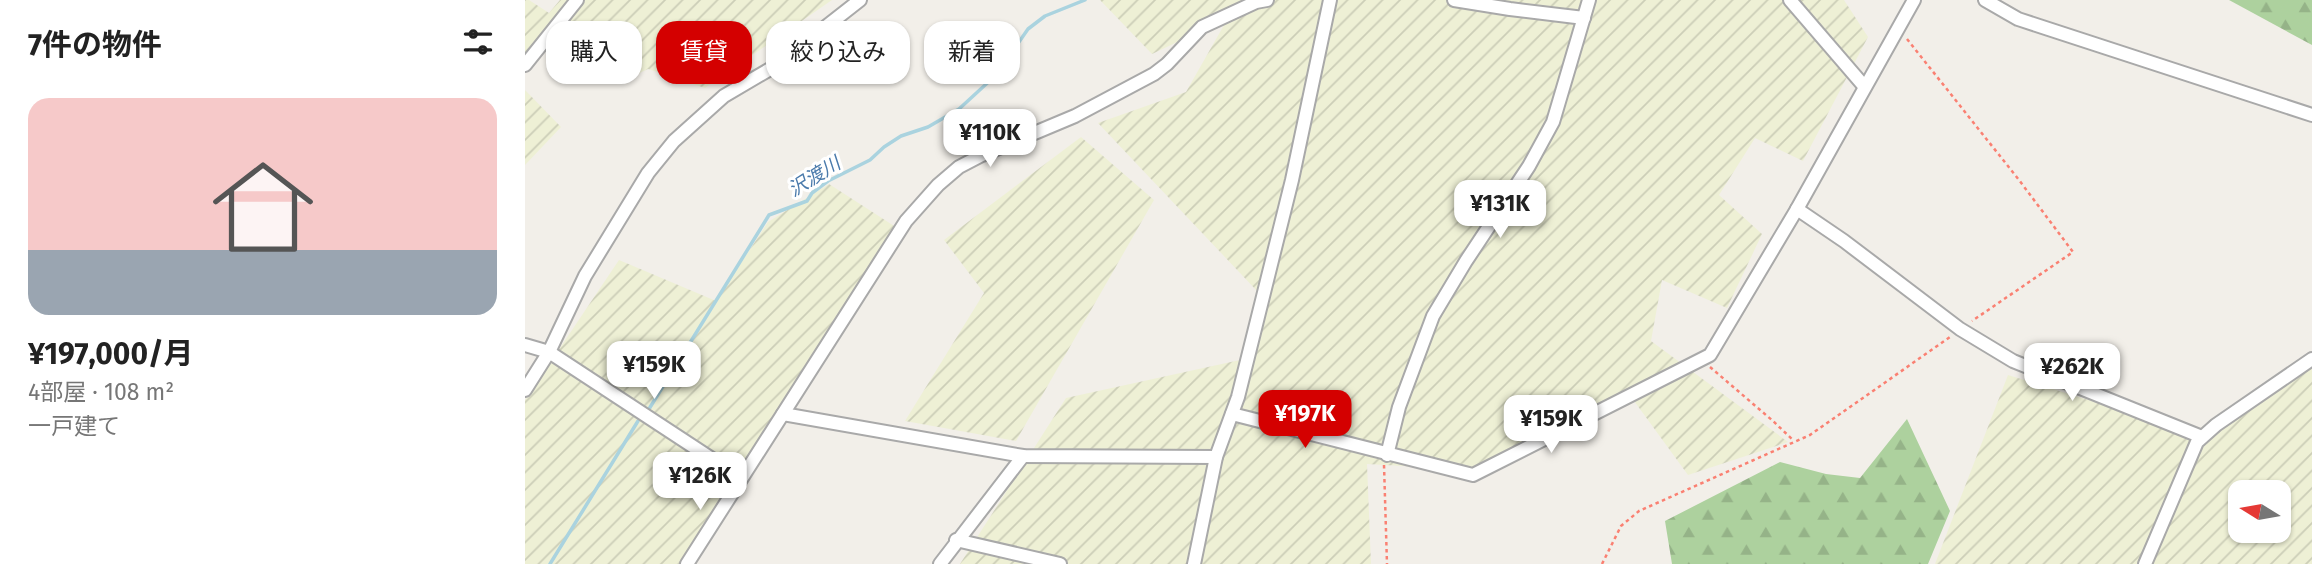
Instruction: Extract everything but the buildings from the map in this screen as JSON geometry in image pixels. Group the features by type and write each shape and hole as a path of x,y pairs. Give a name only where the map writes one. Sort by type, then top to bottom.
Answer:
{"street":[{"path":"525,65 577,0"},
{"path":"525,390 549,352 585,276 648,173 674,141 724,96 777,65 860,0"},
{"path":"687,564 906,220 938,185 960,167 982,155 1076,116 1154,74 1202,27 1266,0"},
{"path":"1194,564 1216,457 1232,414 1255,331 1292,180 1330,0"},
{"path":"1454,0 1584,18"},
{"path":"1387,455 1399,407 1433,316 1529,166 1553,122 1589,0"},
{"path":"1790,0 1864,86"},
{"path":"1232,414 1473,475 1710,355 1797,209 1914,0"},
{"path":"1985,0 2018,19 2312,116"},
{"path":"1797,209 1960,329 2013,361 2203,437"},
{"path":"525,345 549,352 741,478"},
{"path":"2145,564 2191,451 2216,425 2312,359"},
{"path":"783,414 1023,456 1216,457"},
{"path":"940,564 1023,456"},
{"path":"956,540 1045,563 1060,564"}],"path":[{"path":"1602,564 1621,526 1639,511 1810,435 2073,252 1898,28"},
{"path":"1701,359 1794,442"},
{"path":"1387,455 1383,468 1387,564"}],"green space":[{"path":"525,0 549,13 560,0 832,0 802,21 766,21 766,46 752,55 752,21 656,21 656,72 648,69 642,72 642,21 546,21 546,44 525,67"},
{"path":"1100,0 1844,0 1868,37 1803,161 1755,138 1719,195 1762,234 1727,308 1662,280 1651,341 1788,442 1688,475 1629,394 1474,470 1367,464 1371,564 1066,564 1041,558 1040,564 960,564 1066,398 1240,360 1258,292 1098,123 1186,92 1228,18 1152,54"},
{"path":"2229,0 2312,0 2312,45"},
{"path":"693,84 711,84 705,88"},
{"path":"525,90 561,127 525,165"},
{"path":"1081,137 1154,200 1016,441 905,421 984,293 944,240"},
{"path":"829,184 905,233 684,564 525,564 525,400 619,260 716,301 768,222"},
{"path":"2312,366 2312,564 1935,564 2008,375 2201,435"},
{"path":"1907,419 1950,511 1928,564 1672,564 1665,521 1780,462 1826,474 1860,478"}],"waterway":[{"name":"沢渡川","path":"649,409 769,215 807,201 812,193 828,181 870,160 901,136 928,127 959,109 996,75 1028,29 1045,16 1085,0"},
{"name":"沢渡川","path":"550,564 638,421"}]}
